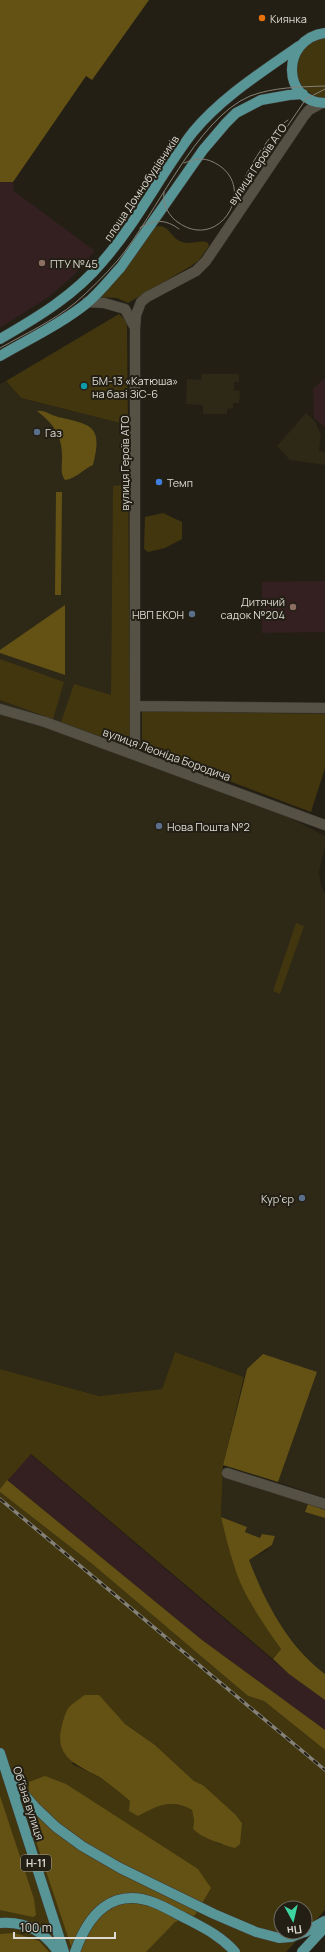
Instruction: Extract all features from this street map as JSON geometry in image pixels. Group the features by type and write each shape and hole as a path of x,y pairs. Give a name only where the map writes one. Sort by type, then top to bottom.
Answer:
{"main road":[{"name":"площа Домнобудівників","path":"0,339 60,302 89,277 119,242 193,133 205,119 256,76 313,35 325,33"},
{"path":"299,46 292,60 291,67 294,82 303,94 312,100 323,103"},
{"path":"0,356 69,316 87,302 121,267 203,150 236,113 261,100 289,94 303,94"},
{"name":"Обʼїзна вулиця","path":"0,1753 64,1952"},
{"path":"7,1775 35,1807 56,1827 82,1846 114,1864 207,1911 256,1932 273,1936"},
{"path":"75,1952 84,1929 96,1913 106,1905 134,1898 154,1902 214,1933 236,1952"},
{"path":"313,1928 325,1921"},
{"path":"0,1923 17,1922 34,1928 45,1936 58,1952"},
{"path":"302,1952 325,1927"}],"street":[{"name":"вулиця Героїв АТО","path":"135,754 136,315 141,302 147,297 196,271 206,261 304,116 309,110 323,103"},
{"path":"87,302 104,303 125,309 130,316 135,330"},
{"path":"135,706 325,708"},
{"name":"вулиця Леоніда Бородича","path":"0,709 46,722 325,825"},
{"path":"227,1474 325,1504"}],"shaded area":[{"path":"0,0 149,0 92,80 86,76 13,182 0,182"},
{"path":"321,37 325,37 325,99 317,97 305,89 300,83 297,70 297,63 303,48"},
{"name":"ПТУ №45","path":"0,182 13,182 14,191 95,251 73,276 50,296 0,328"},
{"path":"159,226 168,230 182,242 205,242 208,243 209,246 199,260 191,266 128,303 117,298 98,297 155,227"},
{"path":"119,314 127,322 128,425 21,398 6,381"},
{"path":"202,374 239,374 239,382 234,382 234,390 240,391 239,403 233,403 233,408 227,409 227,414 203,414 203,405 186,404 187,379 201,380"},
{"path":"325,378 325,427 314,418 313,389"},
{"path":"6,381 21,398 128,425 131,429 132,749 248,796 325,836 325,847 319,872 321,886 325,894 325,1498 278,1482 317,1372 247,1369 244,1377 175,1352 162,1389 99,1396 0,1369 0,384"},
{"path":"37,411 43,411 58,417 79,422 92,429 97,442 93,465 73,478 65,480 62,472 62,451 59,438 53,426"},
{"path":"306,413 315,421 321,435 319,451 325,452 325,465 290,460 277,446"},
{"path":"128,484 130,747 61,722 74,684 111,695 113,486"},
{"path":"56,492 62,492 61,595 55,595"},
{"path":"163,513 182,522 182,539 165,548 148,552 144,549 145,517"},
{"name":"Дитячий садок №204","path":"325,581 325,632 262,633 262,582"},
{"path":"65,605 65,675 0,653 0,650"},
{"path":"0,659 64,682 53,719 0,700"},
{"path":"142,711 325,714 325,768 311,812 142,748"},
{"path":"296,923 304,926 280,994 273,991"},
{"path":"175,1352 244,1377 223,1465 221,1517 242,1585 251,1604 281,1649 273,1659 31,1454 0,1489 0,1369 99,1396 162,1389"},
{"path":"263,1354 317,1372 278,1482 223,1465 247,1369"},
{"path":"30,1454 289,1674 325,1700 325,1730 202,1640 7,1480"},
{"path":"222,1477 258,1486 308,1504 306,1512 325,1518 325,1674 313,1665 281,1628 269,1608 248,1560 266,1551 272,1545 275,1536 260,1538 245,1532 247,1527 221,1517"},
{"path":"7,1480 202,1640 325,1730 325,1750 264,1701 248,1696 91,1563 0,1492 0,1489"},
{"path":"0,1492 91,1563 248,1696 264,1701 325,1750 325,1910 313,1923 313,1900 273,1900 273,1940 297,1940 286,1952 0,1952","holes":["112,1711 125,1724 155,1745 194,1781 203,1785 236,1815 242,1823 222,1845 204,1837 193,1829 194,1820 192,1810 185,1806 178,1804 165,1805 152,1809 138,1816 131,1802 119,1790 104,1780 72,1764"]},
{"path":"308,1504 325,1510 325,1518 305,1512"},
{"path":"221,1517 247,1527 245,1532 260,1538 262,1534 275,1536 272,1545 249,1560 270,1608 279,1623 299,1650 325,1674 325,1700 289,1674 273,1659 281,1649 254,1609 243,1588 232,1559"},
{"path":"85,1695 99,1695 125,1724 155,1745 194,1781 203,1785 236,1815 242,1823 240,1844 235,1848 212,1841 197,1833 193,1829 194,1820 192,1810 178,1804 158,1807 138,1816 129,1811 130,1801 123,1795 101,1778 84,1769 70,1759 64,1753 61,1745 60,1736 62,1725 69,1707"},
{"path":"45,1776 66,1784 198,1869 211,1888 195,1915 175,1922 146,1952 73,1952 28,1817 29,1782"},
{"path":"0,1796 34,1899 36,1915 33,1917 0,1910"},
{"path":"15,1933 39,1941 49,1952 0,1952 0,1934"}],"tram line":[{"path":"0,348 58,316 81,298 103,277 132,241 195,146 212,125 230,108 250,96 259,93 287,88 325,86"},
{"path":"235,203 306,99 325,89"},
{"path":"241,188 253,162 260,151 274,132 288,120"},
{"path":"164,192 165,206 169,214 179,223 194,230 209,229 221,222 229,212 234,199 233,185 227,172 206,159 184,163"},
{"path":"140,228 150,223 160,221 169,223 179,229"}],"railway":[{"path":"0,1499 325,1770"}],"place":[{"name":"Киянка","path":"262,18"},
{"name":"ПТУ №45","path":"42,263"},
{"name":"БМ-13 «Катюша» на базі ЗіС-6","path":"84,386"},
{"name":"Газ","path":"37,432"},
{"name":"Темп","path":"159,482"},
{"name":"Дитячий садок №204","path":"293,607"},
{"name":"НВП ЕКОН","path":"192,614"},
{"name":"Нова Пошта №2","path":"159,826"},
{"name":"Кур'єр","path":"302,1198"}]}
